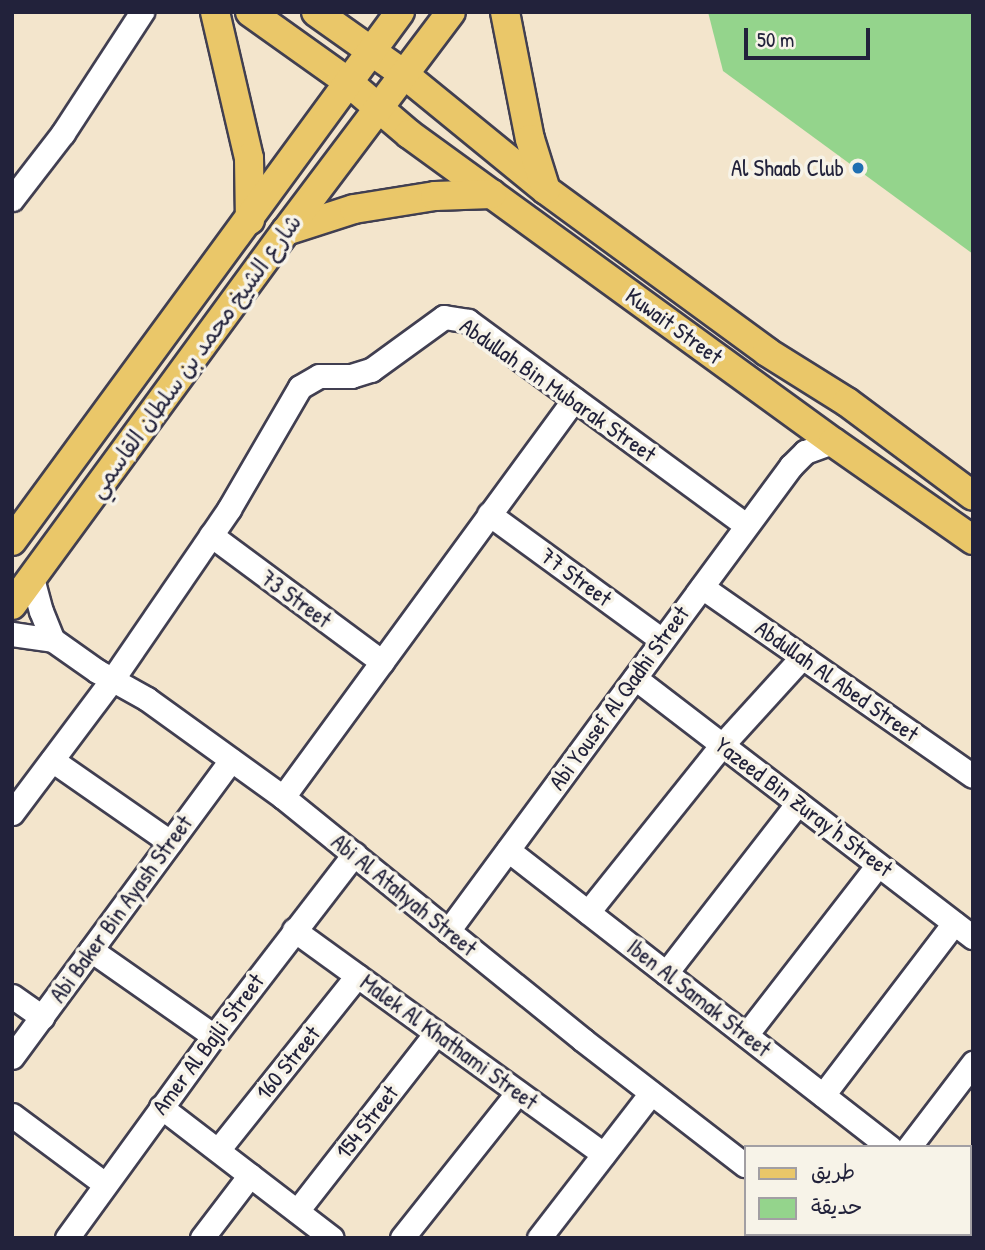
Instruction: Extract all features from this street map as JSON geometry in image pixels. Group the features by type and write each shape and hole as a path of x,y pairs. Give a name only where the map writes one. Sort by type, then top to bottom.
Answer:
{"main road":[{"path":"215,12 249,158 250,220"},
{"name":"Kuwait Street","path":"250,12 348,82 492,194 833,442 973,540"},
{"name":"Kuwait Street","path":"316,12 405,75 545,190 767,352 866,416 973,496"},
{"path":"370,51 400,12"},
{"path":"405,75 451,12"},
{"path":"505,12 530,139 545,190"},
{"name":"شارع الشيخ محمد بن سلطان القاسمي","path":"12,541 250,220 370,51"},
{"name":"شارع الشيخ محمد بن سلطان القاسمي","path":"12,605 286,231 405,75"},
{"path":"286,231 354,209 435,196 492,194"}],"street":[{"path":"12,199 63,133 142,12"},
{"name":"Abdullah Bin Mubarak Street","path":"12,813 112,680 211,536 263,454 300,387 319,376 351,376 371,370 444,317 468,321 747,525"},
{"path":"283,797 574,398"},
{"path":"791,466 795,439 792,412"},
{"name":"Abi Yousef Al Qadhi Street","path":"448,931 791,466 805,452 833,442"},
{"name":"77 Street","path":"489,514 662,640"},
{"name":"73 Street","path":"211,536 382,662"},
{"path":"32,578 53,640"},
{"name":"Abdullah Al Abed Street","path":"702,587 973,776"},
{"name":"Abi Al Atahyah Street","path":"12,634 53,640 112,680 147,699 283,797 744,1165"},
{"path":"588,912 722,745 802,657"},
{"name":"Yazeed Bin Zuray'h Street","path":"635,678 973,937"},
{"path":"52,760 170,842"},
{"name":"Abi Baker Bin Ayash Street","path":"12,1057 231,760"},
{"path":"666,973 798,803"},
{"name":"Iben Al Samak Street","path":"508,850 887,1145"},
{"name":"Amer Al Bajli Street","path":"67,1238 214,1036 354,854"},
{"path":"746,1035 878,865"},
{"path":"823,1095 954,923"},
{"name":"Malek Al Khathami Street","path":"294,930 604,1154"},
{"path":"91,950 214,1036"},
{"name":"160 Street","path":"218,1150 357,976"},
{"path":"12,996 42,1017"},
{"name":"154 Street","path":"297,1210 436,1033"},
{"path":"911,1145 973,1063"},
{"path":"402,1238 518,1092"},
{"path":"539,1238 651,1093"},
{"path":"161,1107 332,1238"},
{"path":"12,1115 105,1184"},
{"path":"202,1238 250,1175"}],"green space":[{"path":"708,12 973,12 973,254 723,71"}],"place":[{"name":"Al Shaab Club","path":"858,168"}]}
